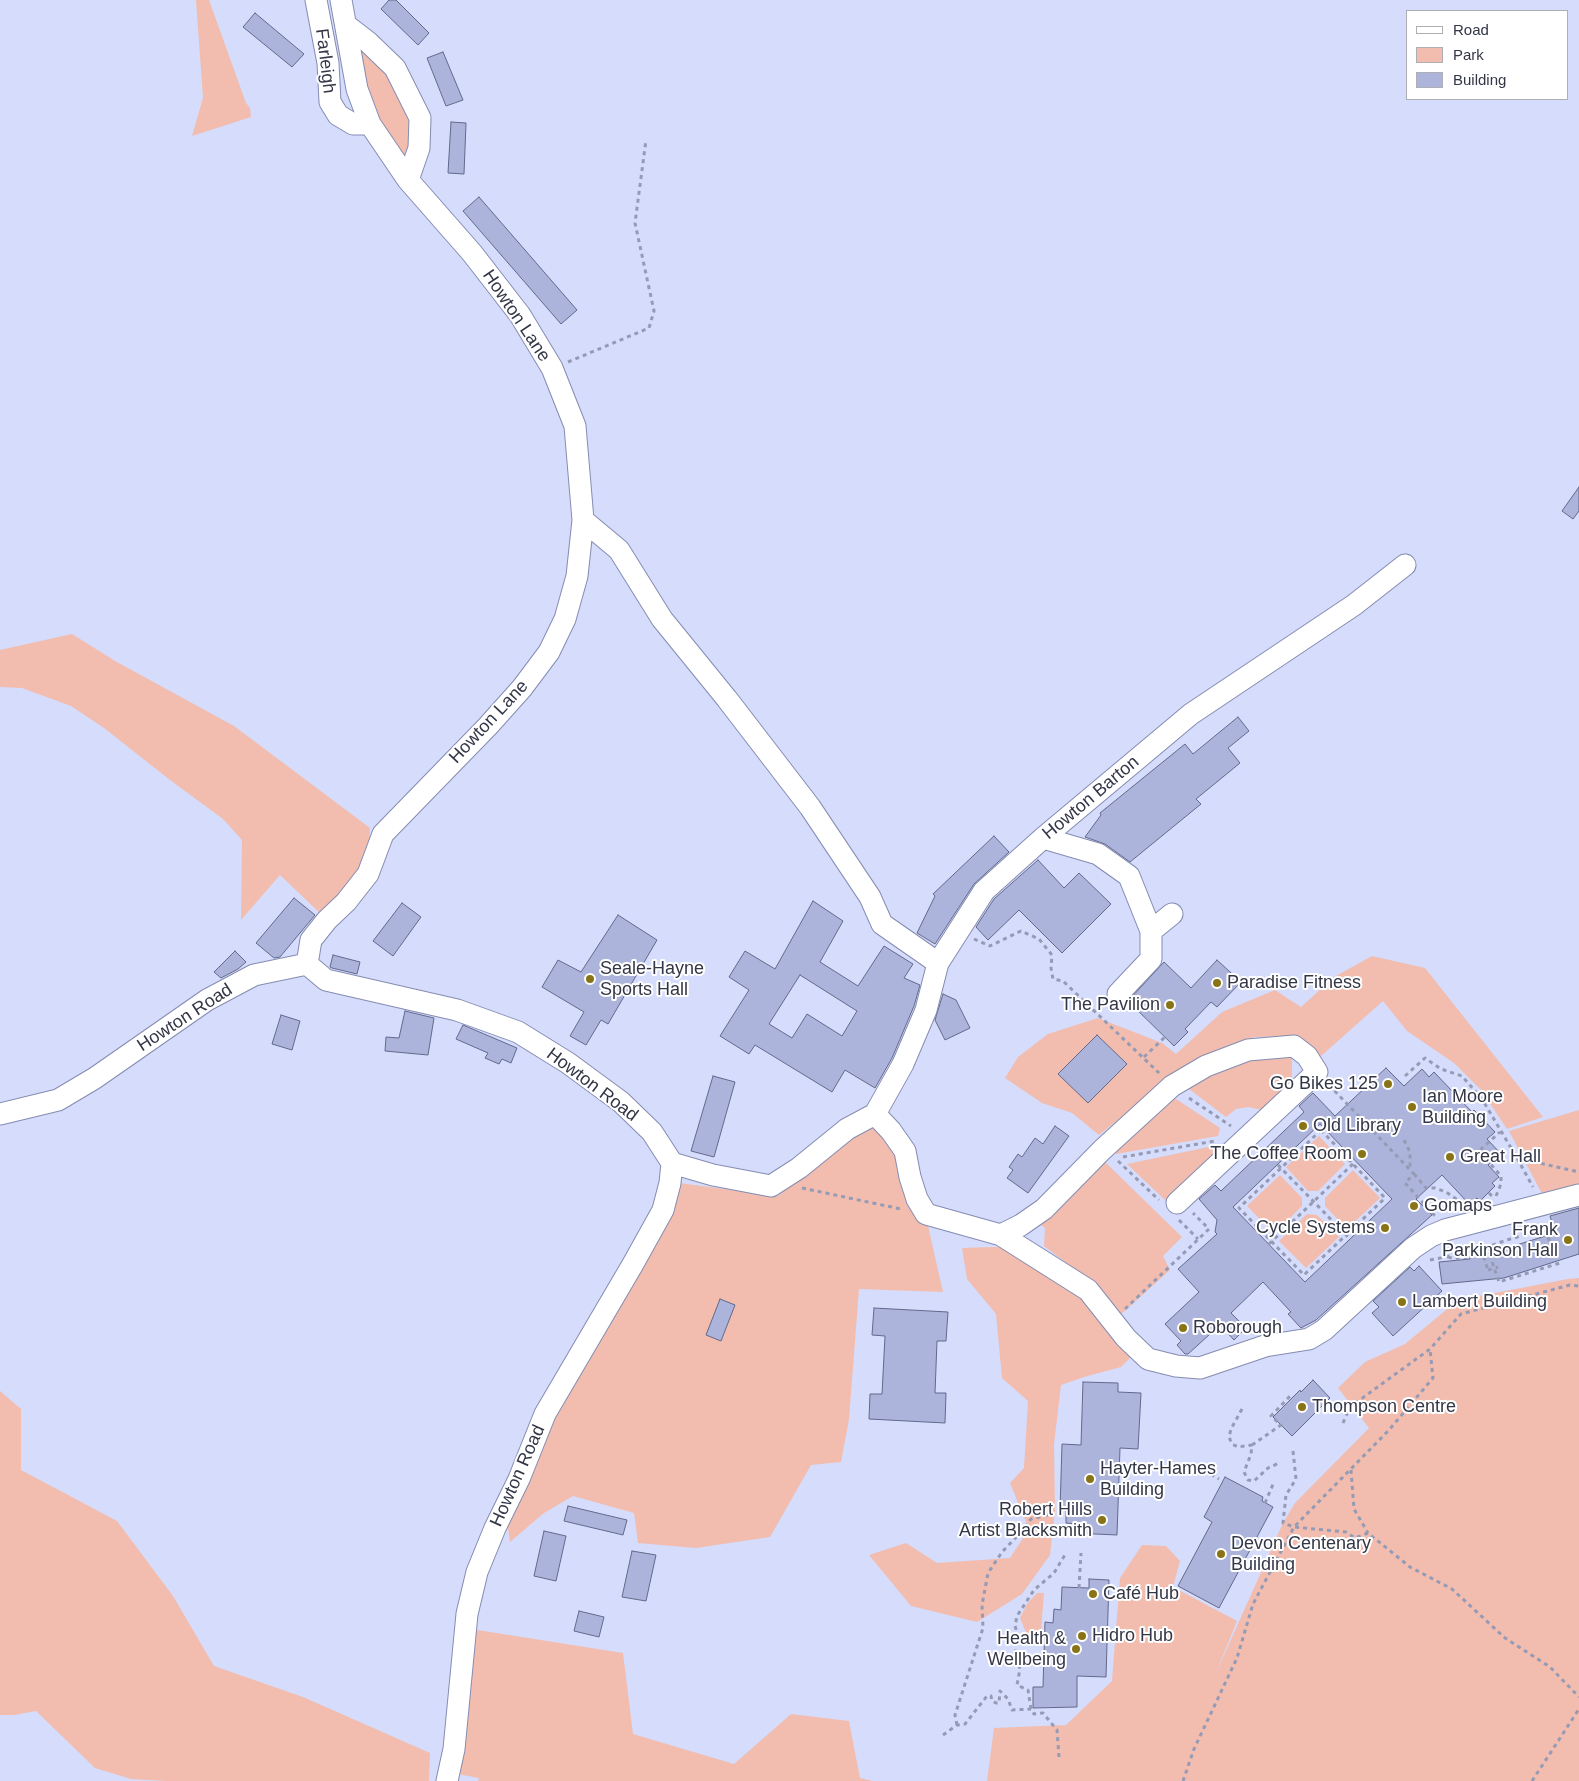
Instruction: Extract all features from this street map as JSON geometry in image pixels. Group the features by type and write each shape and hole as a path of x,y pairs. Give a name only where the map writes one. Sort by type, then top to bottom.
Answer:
{"street":[{"name":"Farleigh","path":"316,0 328,63 330,102 338,114 353,124 370,124"},
{"name":"Howton Lane","path":"307,964 311,940 326,920 346,902 368,874 383,834 488,726 522,688 549,652 565,619 577,576 583,520 575,426 552,368 520,314 472,253 408,180 370,124 357,89 341,0"},
{"path":"346,25 368,42 395,68 420,118 419,148 408,180"},
{"path":"583,520 619,550 662,618 727,699 810,808 870,897 882,924 938,963"},
{"name":"Howton Barton","path":"875,1114 903,1064 926,1010 938,963 984,891 1043,838 1191,714 1354,605 1405,565"},
{"path":"1043,838 1098,854 1129,876 1151,931 1151,959 1118,994"},
{"path":"1151,931 1172,914"},
{"name":"Howton Road","path":"0,1114 58,1100 95,1078 206,1000 254,975 307,964 326,980 457,1010 518,1032 568,1063 621,1102 652,1132 672,1163 670,1183 663,1210 545,1414 519,1479 494,1528 477,1572 467,1614 454,1749 447,1781"},
{"path":"1001,1235 1021,1225 1044,1209 1102,1150 1172,1086 1206,1066 1248,1050 1294,1046 1307,1056 1317,1072 1173,1209"},
{"path":"672,1163 714,1175 771,1186 799,1168 847,1130 875,1114 891,1131 905,1151 917,1199 926,1214 1001,1235 1088,1290 1126,1338 1148,1359 1176,1366 1200,1368 1265,1346 1309,1339 1324,1330 1413,1248 1431,1236 1446,1230 1579,1194"}],"path":[{"path":"552,368 649,328 654,311 635,223 646,140"},
{"path":"962,926 975,941 990,946 1021,931 1039,939 1052,955 1051,968 1053,979 1063,981 1144,1057 1165,1037"},
{"path":"1404,1076 1425,1058 1441,1069 1462,1076 1482,1099 1536,1193"},
{"path":"1172,1086 1223,1122"},
{"path":"1345,1101 1426,1188 1436,1188 1446,1192 1469,1207"},
{"path":"1385,1198 1322,1129 1279,1166 1238,1209 1304,1275 1385,1198 1390,1197"},
{"path":"1487,1203 1499,1192 1502,1184 1501,1176 1479,1151 1501,1132"},
{"path":"1198,1239 1173,1209 1116,1159 1218,1140"},
{"path":"1404,1140 1410,1152 1410,1170"},
{"path":"1517,1158 1579,1172"},
{"path":"1270,1242 1354,1163"},
{"path":"1279,1166 1350,1239"},
{"path":"1414,1174 1404,1184 1432,1212 1446,1230"},
{"path":"800,1187 926,1214"},
{"path":"1488,1193 1494,1198"},
{"path":"1112,1321 1209,1229"},
{"path":"1430,1260 1481,1249 1545,1229 1550,1245"},
{"path":"1487,1247 1499,1282 1563,1262"},
{"path":"1481,1249 1488,1270 1498,1267"},
{"path":"1447,1257 1454,1259 1470,1257"},
{"path":"1343,1423 1350,1407 1430,1349 1461,1314 1570,1286 1579,1286"},
{"path":"1182,1781 1194,1749 1237,1658 1253,1604 1294,1527 1389,1430 1433,1378 1430,1349"},
{"path":"1242,1409 1229,1437 1232,1444 1238,1447 1252,1445 1281,1426 1271,1416 1292,1394"},
{"path":"1252,1445 1251,1454 1244,1472 1248,1480 1254,1481 1268,1468 1279,1463"},
{"path":"1293,1451 1296,1479 1286,1495 1283,1524 1294,1527 1346,1532 1355,1538 1368,1533"},
{"path":"1351,1469 1354,1509 1368,1533 1410,1568 1452,1589 1504,1638 1550,1667 1579,1697"},
{"path":"1211,1474 1219,1479"},
{"path":"1265,1503 1274,1482"},
{"path":"957,1725 955,1715 982,1628 982,1605 988,1573 1002,1552 1031,1519 1052,1514"},
{"path":"1059,1756 1057,1730 1043,1713 1034,1714 1031,1709 1028,1690 1017,1685 1020,1669 1015,1653 1018,1636 1015,1626 1017,1616 1034,1590 1054,1573 1066,1553"},
{"path":"1080,1588 1081,1553"},
{"path":"943,1735 957,1725 965,1724 987,1696 991,1696 992,1701 996,1703 999,1702 1000,1691 1008,1699 1012,1710 1031,1709"},
{"path":"1532,1781 1579,1709"}],"green space":[{"path":"196,0 209,0 246,103 250,108 251,117 192,136 203,98"},
{"path":"361,44 390,71 413,118 413,147 404,160 379,125 355,48"},
{"path":"72,634 115,661 234,726 370,828 369,847 359,871 321,914 280,875 241,920 242,840 223,819 104,728 71,706 22,688 0,687 0,650"},
{"path":"1372,956 1425,968 1543,1117 1507,1129 1481,1090 1454,1063 1407,1031 1383,1001 1321,1056 1298,1036 1254,1037 1188,1064 1099,1135 1072,1113 1042,1103 1005,1078 1018,1057 1048,1034 1098,1018 1162,1043 1176,1054 1222,1012 1275,990 1301,1007 1334,977"},
{"path":"1292,1054 1292,1080 1262,1110 1248,1107 1236,1109 1226,1117 1185,1086 1252,1058"},
{"path":"1173,1097 1220,1128 1218,1136 1116,1154 1111,1149"},
{"path":"1579,1110 1579,1191 1544,1201 1509,1131"},
{"path":"870,1127 885,1134 899,1153 910,1201 928,1226 943,1292 859,1289 849,1419 841,1462 811,1465 770,1537 696,1548 638,1543 634,1513 573,1496 544,1513 510,1542 507,1522 549,1418 679,1183 778,1196 850,1138"},
{"path":"1319,1136 1345,1164 1318,1191 1308,1191 1286,1167"},
{"path":"1218,1145 1221,1151 1167,1202 1127,1164"},
{"path":"1102,1159 1182,1237 1163,1256 1170,1270 1118,1317 1097,1286 1044,1246 1045,1228 1037,1222"},
{"path":"1353,1170 1380,1198 1347,1229 1325,1206 1325,1198"},
{"path":"1280,1175 1302,1198 1302,1206 1274,1234 1247,1206"},
{"path":"1307,1214 1317,1215 1339,1237 1306,1268 1279,1241"},
{"path":"1008,1247 1085,1295 1132,1356 1121,1367 1061,1385 1054,1444 1055,1511 1050,1555 1022,1594 977,1622 911,1606 869,1555 906,1543 937,1563 1010,1558 1029,1529 1010,1483 1024,1468 1028,1401 1002,1378 996,1314 967,1279 962,1248"},
{"path":"1579,1278 1579,1781 987,1781 994,1728 1066,1725 1112,1681 1120,1578 1142,1545 1166,1546 1180,1561 1173,1587 1237,1621 1216,1673 1283,1523 1295,1503 1369,1428 1338,1388 1365,1362 1405,1344 1458,1300"},
{"path":"0,1391 21,1409 21,1470 117,1521 173,1596 214,1666 303,1697 430,1753 429,1781 166,1781 131,1779 95,1768 36,1711 14,1715 0,1715"},
{"path":"1037,1593 1044,1593 1040,1643 1034,1643 1025,1630 1020,1618 1027,1604"},
{"path":"471,1629 623,1653 633,1734 734,1764 791,1714 849,1721 860,1778 873,1781 478,1781 479,1778 457,1774"}],"building":[{"path":"389,0 396,0 429,33 418,45 381,9"},
{"path":"255,13 304,54 292,67 243,27"},
{"path":"443,52 463,100 446,106 427,58"},
{"path":"451,122 466,123 464,174 448,173"},
{"path":"479,197 577,310 561,324 463,211"},
{"path":"1579,487 1579,511 1573,519 1562,511"},
{"path":"1238,717 1249,731 1228,748 1240,763 1196,799 1201,804 1130,862 1105,844 1085,837 1101,815 1100,813 1185,744 1193,754"},
{"path":"994,836 1009,852 974,884 935,944 917,933 935,896 933,894"},
{"path":"1038,860 1064,888 1079,873 1111,904 1062,953 1019,910 988,940 976,927 994,899"},
{"path":"294,898 315,915 280,957 274,958 256,943"},
{"path":"813,901 843,921 820,962 858,986 884,946 913,964 904,978 920,985 914,1006 892,1058 875,1088 845,1070 832,1092 755,1045 749,1054 720,1036 749,990 729,977 745,951 775,969","holes":["800,975 857,1011 842,1036 807,1014 792,1038 769,1024"]},
{"path":"402,903 421,917 393,956 373,941"},
{"name":"Seale-Hayne Sports Hall","path":"618,915 657,940 608,1024 601,1020 586,1045 570,1036 584,1012 542,987 558,960 581,972"},
{"path":"235,951 246,962 238,969 221,978 214,972"},
{"path":"333,955 360,962 357,974 330,967"},
{"name":"The Pavilion","path":"1217,960 1241,982 1217,1007 1211,1002 1185,1029 1188,1032 1174,1046 1128,1001 1164,962 1191,988"},
{"path":"943,994 956,1000 970,1028 945,1040 935,1020"},
{"path":"405,1011 434,1018 428,1055 385,1051 386,1037 399,1038"},
{"path":"281,1015 300,1021 292,1050 272,1044"},
{"path":"463,1025 517,1048 511,1063 502,1059 499,1064 485,1058 488,1053 456,1039"},
{"path":"1097,1035 1127,1064 1088,1103 1058,1074"},
{"path":"1386,1068 1404,1086 1422,1069 1429,1077 1434,1072 1472,1112 1474,1110 1495,1132 1487,1139 1501,1154 1488,1165 1499,1177 1492,1183 1495,1186 1480,1201 1477,1198 1470,1205 1442,1175 1416,1199 1432,1215 1316,1320 1301,1328 1288,1314 1291,1312 1263,1282 1231,1313 1246,1328 1234,1340 1220,1325 1188,1354 1185,1354 1177,1345 1181,1341 1165,1324 1199,1292 1178,1269 1217,1234 1215,1232 1217,1220 1199,1199 1215,1185 1221,1191 1304,1112 1299,1106 1313,1093 1335,1116","holes":["1320,1124 1392,1199 1305,1282 1233,1207"]},
{"path":"713,1076 735,1082 714,1157 691,1151"},
{"path":"1055,1126 1069,1136 1028,1193 1007,1178 1013,1170 1009,1167 1018,1154 1022,1157 1035,1138 1043,1144"},
{"name":"Frank Parkinson Hall","path":"1579,1208 1579,1254 1504,1278 1442,1284 1439,1262 1470,1259 1470,1256 1491,1253 1555,1233 1550,1216"},
{"name":"Lambert Building","path":"1419,1266 1442,1291 1393,1336 1372,1313 1379,1307 1373,1301 1410,1267 1414,1271"},
{"path":"720,1299 735,1305 721,1341 706,1335"},
{"path":"874,1308 948,1312 946,1341 937,1341 935,1393 946,1393 945,1423 869,1419 870,1394 882,1394 885,1336 872,1335"},
{"name":"Thompson Centre","path":"1313,1380 1330,1398 1292,1436 1273,1417"},
{"name":"Hayter-Hames Building","path":"1083,1382 1118,1383 1118,1392 1141,1393 1138,1449 1120,1448 1117,1535 1074,1533 1075,1524 1066,1523 1066,1511 1060,1510 1062,1444 1081,1445"},
{"name":"Devon Centenary Building","path":"1225,1477 1263,1497 1262,1501 1273,1507 1219,1608 1178,1586 1212,1522 1204,1517"},
{"path":"568,1506 627,1520 623,1535 564,1521"},
{"path":"544,1531 566,1536 556,1581 534,1576"},
{"path":"632,1551 656,1555 646,1601 622,1597"},
{"name":"Health & Wellbeing","path":"1089,1579 1109,1580 1106,1677 1077,1676 1077,1707 1033,1708 1033,1687 1043,1687 1045,1622 1053,1623 1054,1609 1061,1610 1062,1587 1089,1588"},
{"path":"579,1611 604,1617 599,1637 574,1631"}],"place":[{"name":"Seale-Hayne Sports Hall","path":"590,979"},
{"name":"Paradise Fitness","path":"1217,983"},
{"name":"The Pavilion","path":"1170,1005"},
{"name":"Go Bikes 125","path":"1388,1084"},
{"name":"Ian Moore Building","path":"1412,1107"},
{"name":"Old Library","path":"1303,1126"},
{"name":"The Coffee Room","path":"1362,1154"},
{"name":"Great Hall","path":"1450,1157"},
{"name":"Gomaps","path":"1414,1206"},
{"name":"Cycle Systems","path":"1385,1228"},
{"name":"Frank Parkinson Hall","path":"1568,1240"},
{"name":"Lambert Building","path":"1402,1302"},
{"name":"Roborough","path":"1183,1328"},
{"name":"Thompson Centre","path":"1302,1407"},
{"name":"Hayter-Hames Building","path":"1090,1479"},
{"name":"Robert Hills Artist Blacksmith","path":"1102,1520"},
{"name":"Devon Centenary Building","path":"1221,1554"},
{"name":"Café Hub","path":"1093,1594"},
{"name":"Hidro Hub","path":"1082,1636"},
{"name":"Health & Wellbeing","path":"1076,1649"}]}
